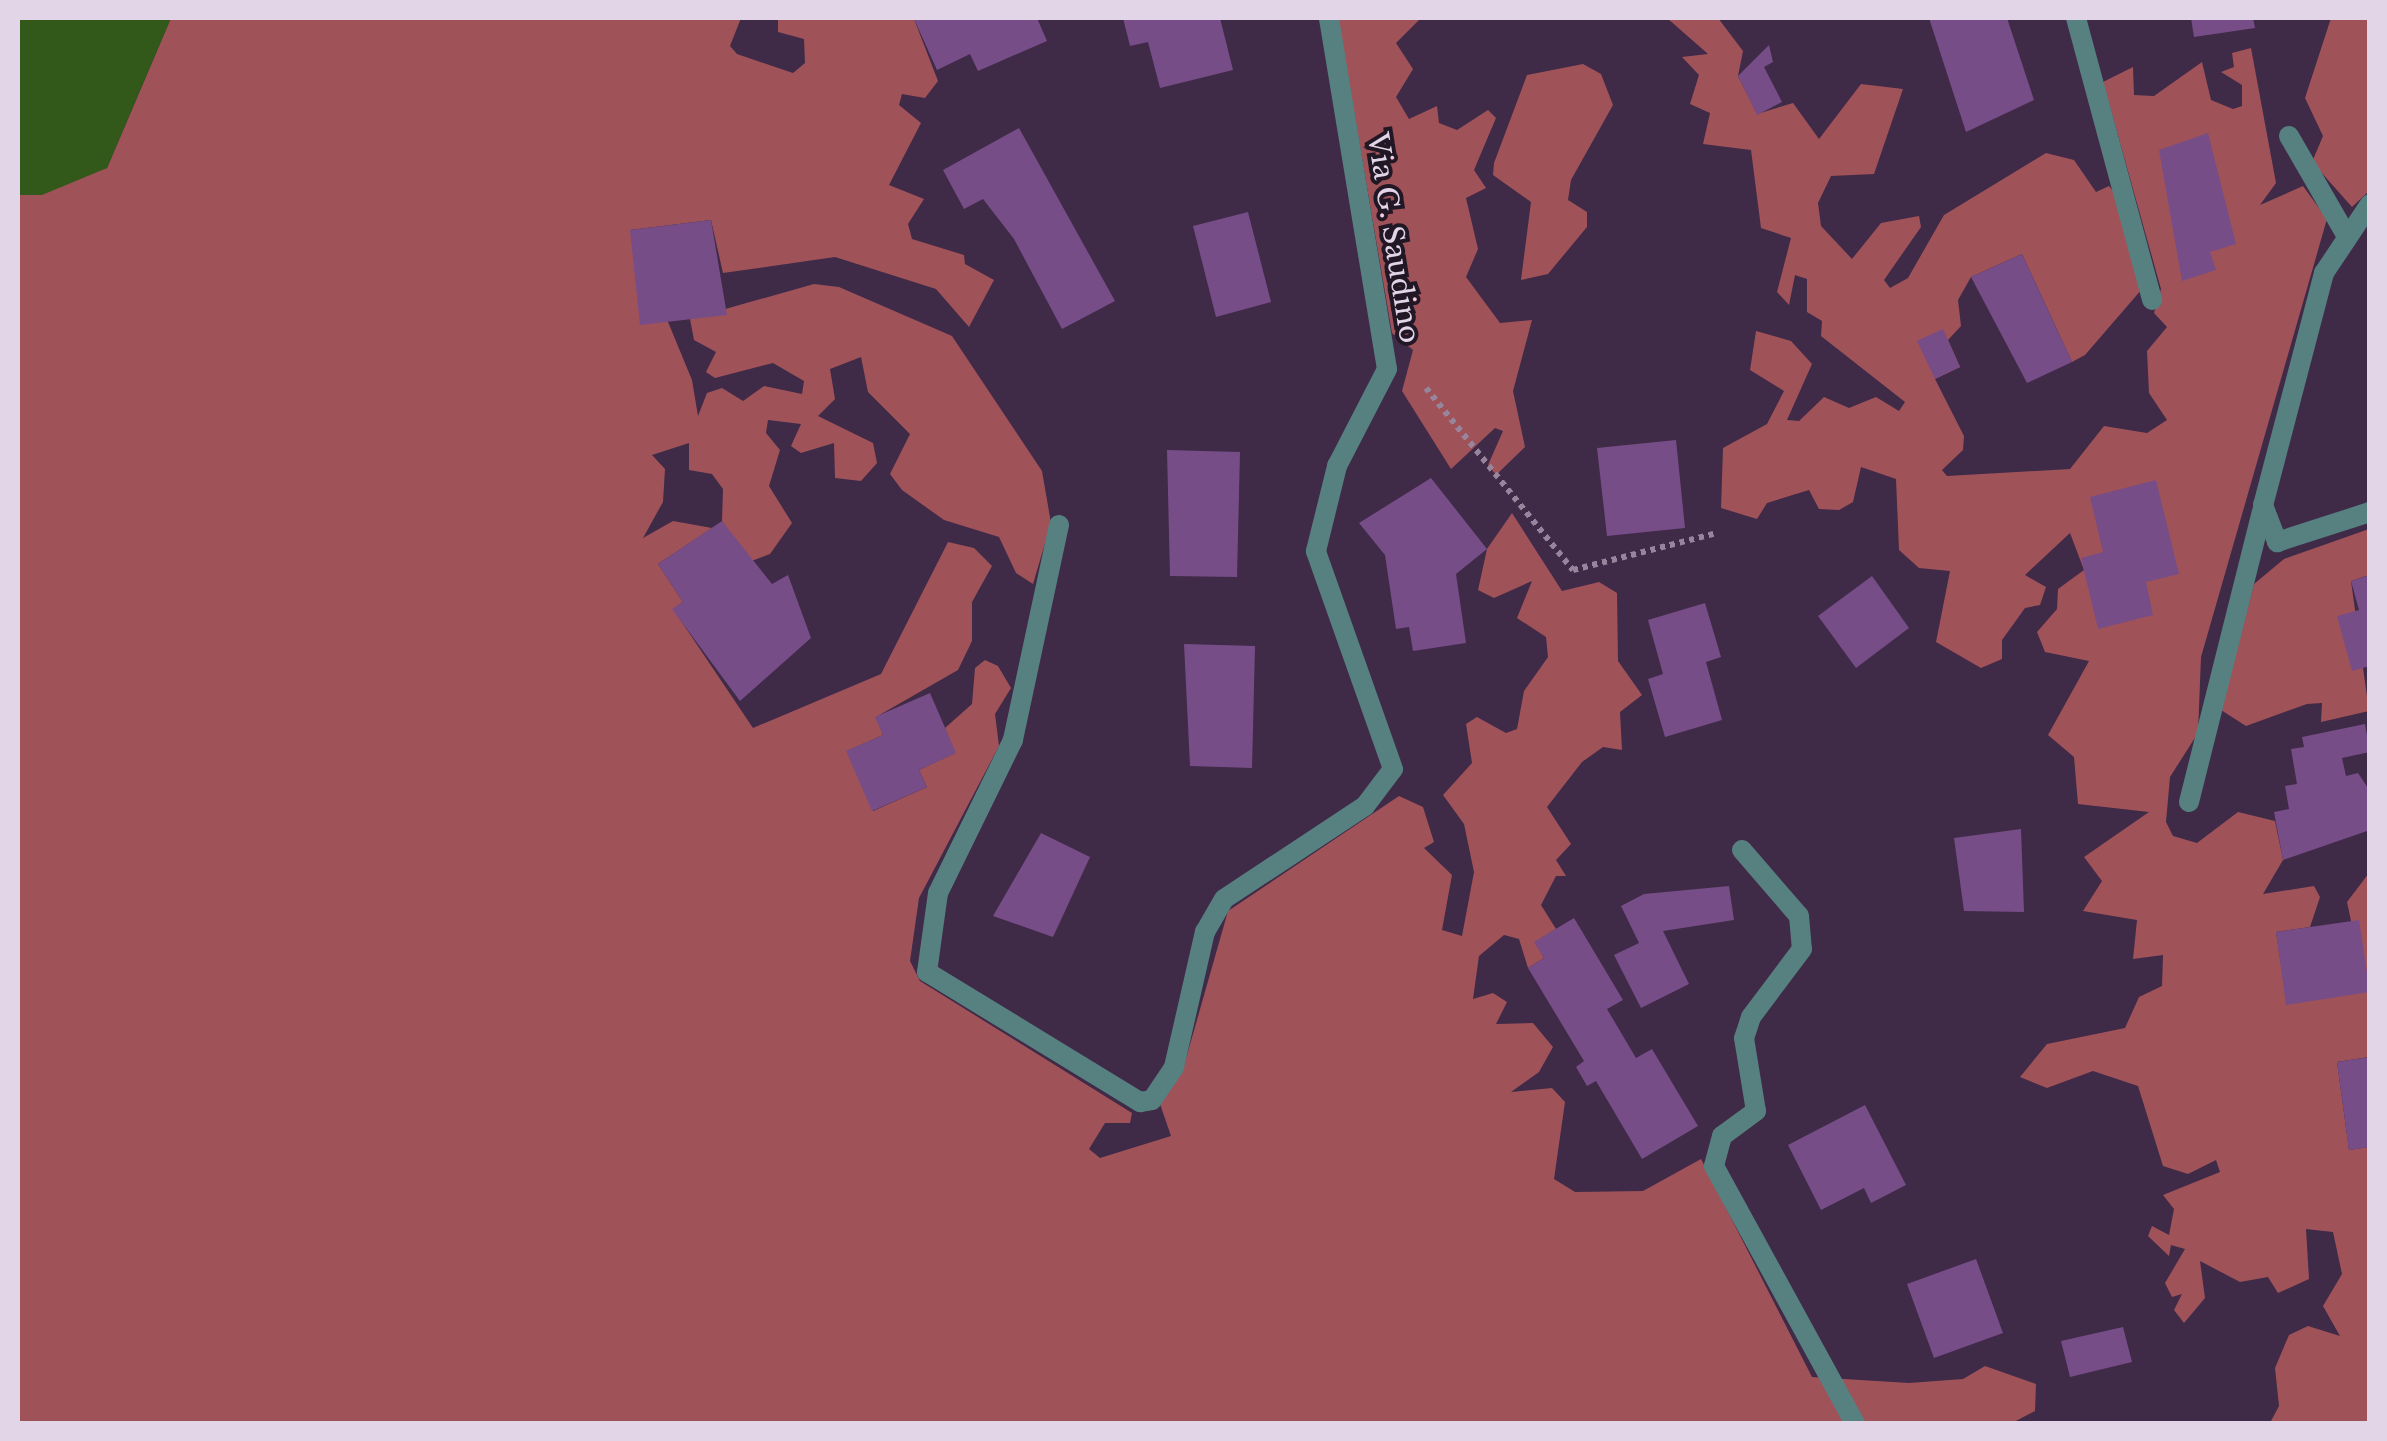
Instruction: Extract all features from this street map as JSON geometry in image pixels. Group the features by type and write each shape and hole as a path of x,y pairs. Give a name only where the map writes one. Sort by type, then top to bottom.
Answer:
{"street":[{"name":"Via G. Saudino","path":"1059,526 1013,740 938,893 927,972 1140,1102 1165,1086 1174,1066 1204,932 1224,900 1364,806 1393,769 1316,550 1337,466 1387,369 1329,18"},
{"path":"2076,18 2152,300"},
{"path":"2289,136 2345,232"},
{"path":"2189,802 2324,273 2345,232 2370,204"},
{"path":"2263,504 2277,542 2370,512"},
{"path":"1742,850 1799,916 1802,948 1751,1017 1744,1038 1756,1112 1722,1136 1714,1166 1856,1424"}],"path":[{"path":"1426,388 1573,570 1713,534"}],"shaded area":[{"path":"18,18 171,18 107,168 42,195 18,195"},
{"path":"171,18 741,18 730,46 737,54 793,73 805,63 804,39 778,32 778,18 914,19 938,81 925,98 902,94 899,105 921,123 889,185 924,199 908,224 912,239 964,255 965,264 994,280 969,327 936,289 835,257 723,273 711,220 630,230 692,380 698,416 707,393 722,388 743,401 764,386 802,394 804,381 773,363 715,378 706,372 716,352 694,340 690,319 814,284 839,287 952,336 1042,471 1051,523 1033,584 1016,573 999,537 944,520 902,490 890,474 910,434 868,392 861,357 830,369 835,399 818,416 873,443 877,463 861,481 835,478 834,443 801,453 791,446 801,424 768,420 766,433 780,450 769,486 792,523 770,554 749,562 722,521 723,489 712,474 689,470 689,443 652,455 665,469 663,502 643,538 673,521 712,528 658,564 683,602 673,609 753,728 881,674 948,542 974,548 992,566 972,602 972,641 958,670 876,717 883,735 847,751 873,811 927,787 919,770 955,753 945,728 972,704 975,668 985,660 998,666 1011,688 995,714 999,746 919,898 910,961 920,981 1132,1113 1130,1123 1105,1123 1089,1149 1100,1158 1171,1136 1160,1104 1183,1069 1228,911 1399,796 1423,807 1434,842 1424,848 1452,875 1442,930 1462,936 1474,872 1464,824 1443,795 1472,763 1466,724 1477,717 1506,733 1517,729 1524,691 1548,657 1546,637 1517,618 1532,581 1494,598 1478,590 1487,549 1512,513 1562,591 1599,582 1617,593 1618,661 1642,695 1620,712 1622,750 1603,747 1582,762 1547,807 1571,844 1556,860 1566,876 1556,876 1541,905 1556,929 1535,942 1544,958 1528,968 1519,939 1504,935 1479,956 1473,999 1493,993 1507,1002 1496,1024 1533,1023 1553,1047 1539,1072 1511,1092 1552,1088 1565,1102 1554,1179 1575,1192 1643,1191 1701,1159 1812,1377 1909,1383 1963,1379 1985,1366 2036,1384 2035,1411 2010,1424 18,1423 18,195 107,168"},
{"path":"1338,18 1421,18 1396,43 1413,69 1396,97 1409,119 1437,106 1439,123 1457,130 1488,110 1496,118 1474,170 1486,188 1466,198 1478,249 1466,277 1500,323 1532,320 1513,391 1525,447 1496,475 1488,465 1503,431 1495,428 1451,469 1402,391 1413,350 1392,333"},
{"path":"1667,18 1718,18 1743,51 1738,76 1757,114 1793,103 1819,139 1861,84 1903,89 1874,174 1831,176 1818,203 1821,226 1852,259 1881,223 1919,216 1921,227 1884,280 1890,288 1908,278 1944,215 2046,153 2074,160 2096,192 2109,186 2117,196 2142,289 2085,355 2072,362 2022,254 1971,277 1958,300 1961,326 1948,340 1960,367 1935,379 1964,436 1963,450 1942,470 1947,476 2070,469 2104,426 2147,433 2167,420 2149,393 2147,351 2167,327 2154,313 2161,289 2103,82 2133,67 2134,95 2154,96 2202,62 2211,100 2233,109 2242,106 2242,85 2221,72 2234,67 2232,53 2251,48 2276,183 2260,205 2303,186 2327,219 2201,657 2198,733 2170,777 2166,822 2173,836 2197,843 2238,812 2275,821 2283,860 2263,894 2314,886 2320,897 2310,927 2276,932 2287,1005 2359,921 2351,921 2347,902 2369,873 2369,1057 2337,1062 2349,1150 2369,1147 2369,1423 2270,1423 2279,1406 2275,1368 2289,1335 2308,1326 2340,1336 2323,1306 2342,1274 2333,1232 2306,1229 2309,1279 2278,1293 2268,1277 2240,1282 2200,1261 2205,1298 2184,1323 2174,1310 2182,1294 2172,1297 2165,1283 2185,1249 2171,1245 2169,1256 2148,1236 2152,1226 2169,1235 2174,1209 2163,1195 2220,1172 2216,1160 2188,1174 2163,1166 2138,1086 2093,1071 2047,1088 2020,1077 2047,1044 2125,1028 2139,997 2162,986 2163,955 2133,959 2137,920 2083,911 2102,881 2084,857 2149,812 2078,804 2074,757 2048,735 2089,661 2045,652 2037,632 2057,609 2058,589 2084,570 2070,533 2025,575 2046,587 2040,605 2025,608 2002,640 2002,659 1981,668 1936,642 1950,571 1919,568 1899,550 1896,479 1861,467 1853,502 1839,510 1819,509 1809,490 1767,503 1757,519 1721,508 1723,448 1767,424 1784,391 1750,370 1756,331 1791,341 1812,364 1787,420 1799,421 1824,397 1849,408 1876,397 1899,411 1905,402 1821,336 1822,321 1807,312 1807,279 1795,275 1789,305 1777,292 1791,238 1761,228 1751,150 1703,144 1710,113 1690,104 1699,75 1682,57 1708,54"},
{"path":"2331,18 2369,18 2369,191 2352,207 2312,162 2323,136 2305,98"},
{"path":"1583,64 1601,74 1613,105 1571,180 1568,200 1587,212 1587,227 1548,274 1521,280 1531,202 1493,175 1494,163 1527,75"},
{"path":"2369,529 2369,575 2351,581 2369,711 2321,722 2322,703 2307,704 2246,726 2221,710 2254,584 2284,559"}],"building":[{"path":"1037,18 1047,41 978,71 970,54 937,70 914,19"},
{"path":"1123,18 1220,18 1233,70 1160,88 1148,42 1130,46"},
{"path":"1929,18 2007,18 2034,100 1966,132"},
{"path":"2191,18 2253,18 2255,28 2194,37"},
{"path":"1769,45 1773,62 1764,67 1782,102 1757,115 1738,76"},
{"path":"1019,128 1115,301 1062,329 1014,239 983,199 964,209 943,170"},
{"path":"2208,133 2236,244 2210,252 2216,270 2182,281 2159,150"},
{"path":"1248,212 1271,302 1216,317 1193,226"},
{"path":"711,220 727,315 640,325 630,230"},
{"path":"2022,254 2072,362 2027,383 1971,277"},
{"path":"1943,329 1960,367 1935,379 1917,341"},
{"path":"1676,440 1685,528 1607,536 1597,448"},
{"path":"1167,450 1240,452 1237,577 1170,576"},
{"path":"1431,478 1487,549 1456,574 1466,643 1413,651 1409,627 1396,629 1385,555 1359,523"},
{"path":"2156,480 2179,574 2146,582 2153,615 2098,629 2081,558 2103,552 2090,497"},
{"path":"722,521 772,584 788,575 811,638 740,701 672,609 683,602 658,564"},
{"path":"2370,575 2370,666 2352,671 2337,616 2359,610 2351,581"},
{"path":"1872,576 1909,628 1856,668 1818,616"},
{"path":"1705,603 1721,657 1706,662 1722,720 1665,737 1648,679 1663,674 1648,620"},
{"path":"1184,644 1255,646 1252,768 1190,766"},
{"path":"930,693 956,753 919,770 927,787 872,811 846,751 883,735 875,717"},
{"path":"2365,724 2370,752 2342,758 2346,776 2358,773 2370,791 2370,830 2283,860 2274,812 2289,809 2285,786 2297,784 2291,749 2304,747 2302,737"},
{"path":"2021,829 2024,912 1964,911 1954,838"},
{"path":"1041,833 1090,857 1053,937 993,916"},
{"path":"1729,886 1734,920 1663,931 1689,984 1641,1008 1614,955 1639,943 1621,906 1644,894"},
{"path":"1574,918 1623,1000 1607,1009 1636,1058 1652,1049 1698,1126 1642,1159 1596,1081 1587,1086 1576,1067 1584,1061 1528,968 1544,958 1534,942"},
{"path":"2359,920 2370,992 2286,1005 2276,932"},
{"path":"2370,1057 2370,1147 2349,1150 2337,1062"},
{"path":"1865,1105 1906,1185 1871,1203 1864,1188 1821,1210 1788,1145"},
{"path":"1976,1259 2003,1333 1934,1358 1907,1284"},
{"path":"2123,1327 2132,1362 2070,1377 2061,1341"}]}
